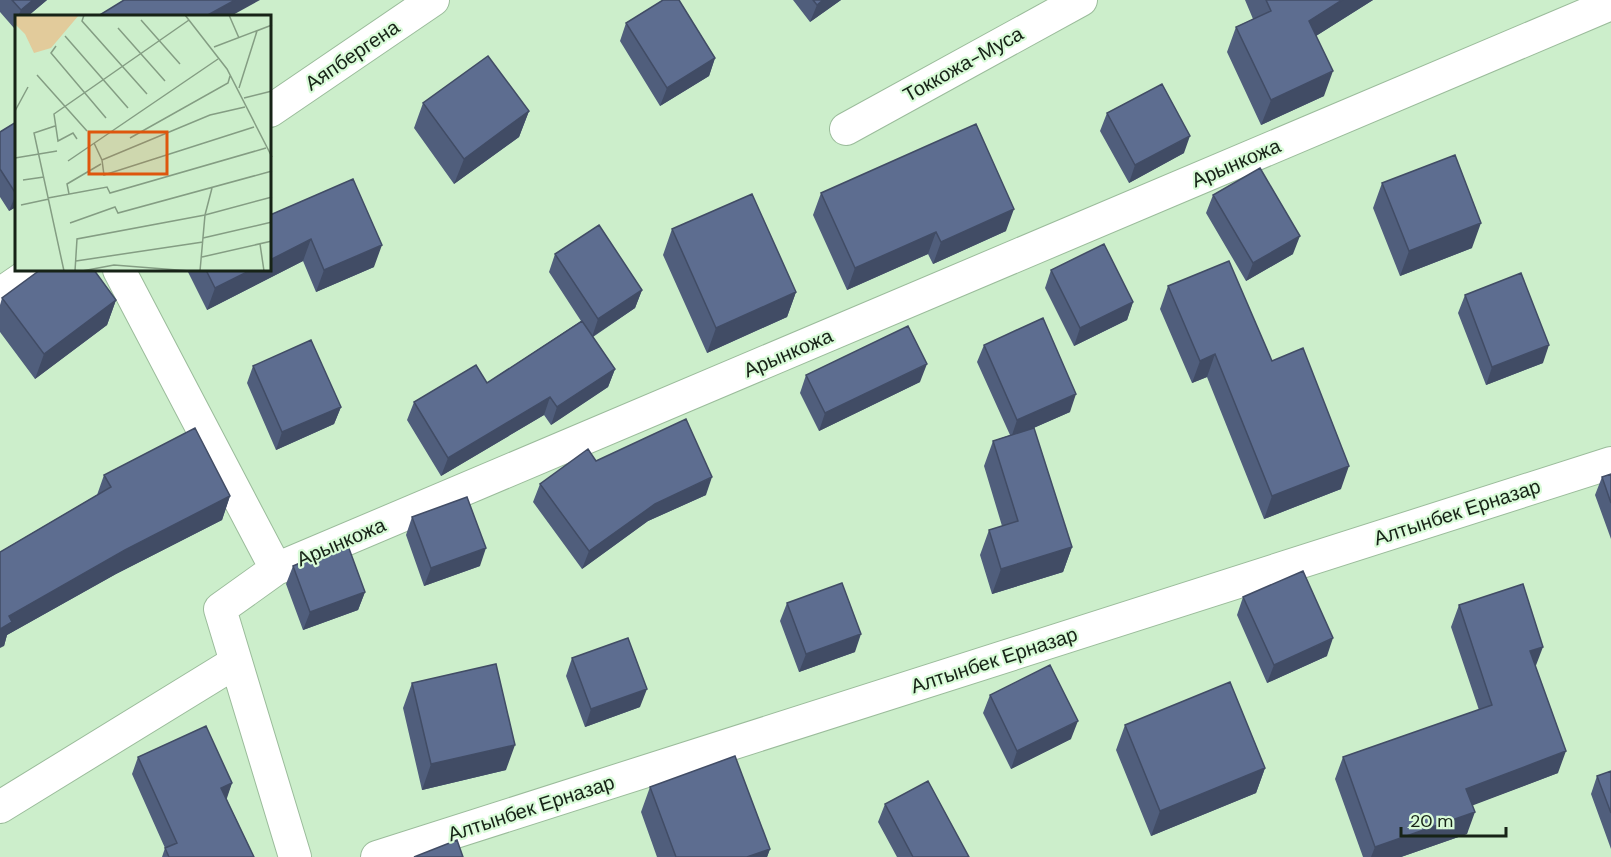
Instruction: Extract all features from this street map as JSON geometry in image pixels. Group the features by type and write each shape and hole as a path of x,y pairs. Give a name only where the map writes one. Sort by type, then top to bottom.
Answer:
{"street":[{"name":"Аяпбергена","path":"272,110 433,0"},
{"name":"Токкожа-Муса","path":"846,129 1081,0"},
{"name":"Арынкожа","path":"120,272 276,569 1611,4"},
{"path":"0,294 32,272"},
{"name":"Алтынбек Ерназар","path":"377,857 1611,463"},
{"path":"276,569 220,609 295,857"},
{"path":"0,807 236,662"}],"building":[{"path":"12,0 33,0 21,10"},
{"path":"124,0 235,0 208,15 100,15"},
{"path":"663,0 679,0 715,58 667,88 626,23"},
{"path":"813,0 823,0 817,5"},
{"path":"1266,0 1342,0 1309,21 1333,71 1271,100 1236,27 1271,11"},
{"path":"488,56 529,111 464,159 423,103"},
{"path":"1162,84 1190,136 1135,165 1107,113"},
{"path":"15,123 15,192 0,169 0,132"},
{"path":"976,124 1014,209 941,242 936,232 855,268 821,193"},
{"path":"1455,155 1481,223 1409,251 1382,183"},
{"path":"1260,168 1300,236 1253,263 1213,195"},
{"path":"353,179 382,245 324,270 311,239 272,259 272,214"},
{"path":"752,194 796,292 716,328 672,229"},
{"path":"599,225 642,290 598,319 555,254"},
{"path":"1104,244 1133,302 1080,328 1051,270"},
{"path":"1229,261 1272,361 1303,348 1349,466 1272,496 1215,354 1200,361 1168,286"},
{"path":"37,272 95,272 116,300 44,354 2,298"},
{"path":"207,272 247,272 215,288"},
{"path":"1521,273 1549,345 1492,367 1465,295"},
{"path":"1043,318 1076,394 1017,420 984,345"},
{"path":"582,321 615,369 557,407 550,397 448,458 414,402 476,365 487,383"},
{"path":"908,326 927,364 825,413 806,375"},
{"path":"311,340 341,407 282,432 253,366"},
{"path":"686,419 712,477 655,504 589,551 540,484 588,449 596,461"},
{"path":"195,428 230,496 125,550 9,616 12,622 0,629 0,552 111,487 104,475"},
{"path":"1034,428 1072,547 1001,569 989,530 1018,521 993,441"},
{"path":"1611,474 1611,503 1602,477"},
{"path":"467,497 486,548 431,568 412,517"},
{"path":"347,543 365,592 310,612 293,566"},
{"path":"1303,571 1333,638 1274,665 1243,597"},
{"path":"842,583 861,634 806,654 787,603"},
{"path":"1523,584 1543,647 1530,651 1566,751 1466,789 1475,812 1375,847 1343,757 1492,705 1459,605"},
{"path":"628,638 647,689 591,709 572,658"},
{"path":"496,664 515,745 431,764 412,683"},
{"path":"1050,665 1078,721 1017,751 990,695"},
{"path":"1230,682 1265,768 1160,811 1125,725"},
{"path":"206,726 232,783 221,788 254,857 169,857 165,848 177,843 138,757"},
{"path":"735,756 770,849 747,857 676,857 650,787"},
{"path":"1611,771 1611,813 1597,776"},
{"path":"928,781 969,857 913,857 885,804"},
{"path":"457,840 463,857 414,857"}]}
